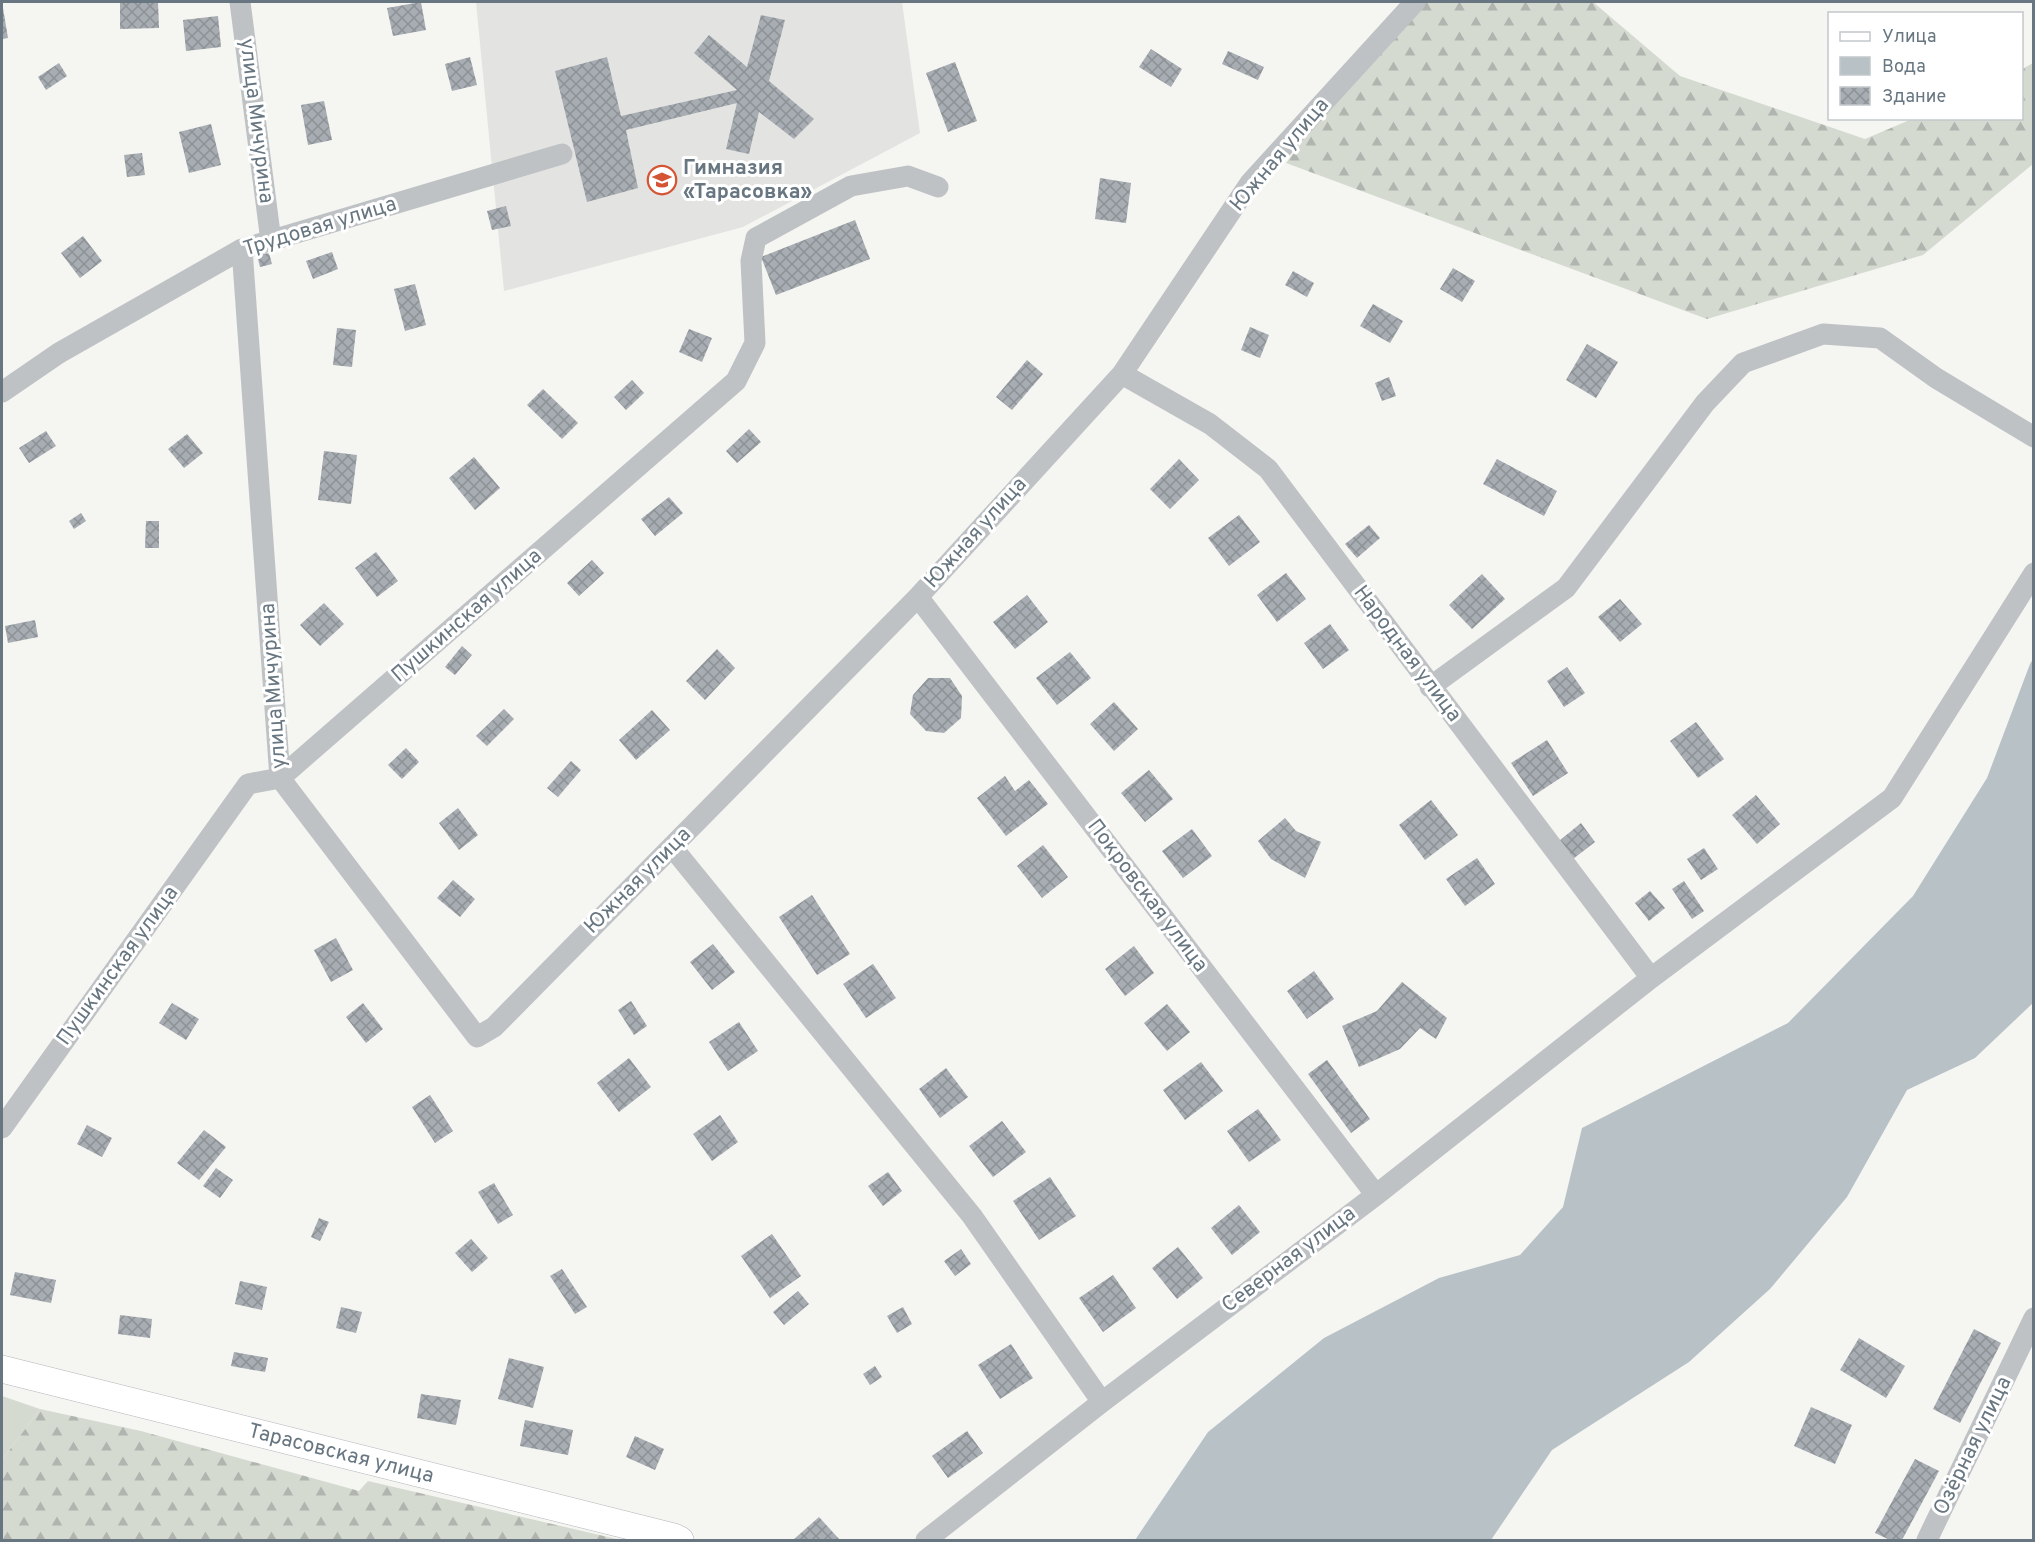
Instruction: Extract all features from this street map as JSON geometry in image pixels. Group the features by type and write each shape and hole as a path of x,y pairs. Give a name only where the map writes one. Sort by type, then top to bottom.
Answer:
{"main road":[{"name":"Тарасовская улица","path":"2,1369 680,1540"}],"street":[{"name":"улица Мичурина","path":"240,2 271,241"},
{"name":"Южная улица","path":"494,1027 918,597 1122,374 1250,183 1415,2"},
{"name":"Трудовая улица","path":"2,392 59,353 242,249 562,154"},
{"name":"Пушкинская улица","path":"2,1128 248,783 280,778 736,381 755,343 751,261 756,238 851,186 908,176 938,187"},
{"name":"улица Мичурина","path":"242,249 280,778 477,1038 494,1027"},
{"path":"1431,687 1566,588 1705,404 1743,363 1824,334 1880,338 1936,378 2034,437"},
{"name":"Народная улица","path":"1122,374 1210,424 1268,469 1651,978"},
{"name":"Северная улица","path":"926,1540 1102,1402 1376,1195 1651,978 1892,798 2034,573"},
{"name":"Покровская улица","path":"918,597 1376,1195"},
{"path":"672,847 972,1216 1102,1402"},
{"name":"Озёрная улица","path":"1927,1540 2034,1318"}],"shaded area":[{"name":"Гимназия «Тарасовка»","path":"476,2 902,2 920,133 743,227 504,291"}],"green space":[{"path":"1410,2 1593,2 1680,76 1865,139 1910,120 2023,120 2023,68 2033,63 2033,164 1923,255 1707,319 1286,163"},
{"path":"2,1396 40,1409 2,1460"},
{"path":"40,1409 141,1431 359,1491 368,1481 621,1540 2,1540 2,1460"}],"water":[{"path":"2033,659 2033,1003 1975,1058 1907,1090 1847,1197 1770,1289 1689,1362 1552,1450 1491,1540 1135,1540 1208,1432 1324,1338 1439,1278 1520,1255 1563,1207 1582,1128 1788,1023 1913,896 1987,778"}],"building":[{"path":"2,2 8,38 2,39"},
{"path":"120,2 158,2 159,28 120,29"},
{"path":"421,2 426,30 393,36 387,8"},
{"path":"761,15 785,20 769,81 814,119 794,139 759,112 749,154 726,149 737,103 626,130 638,188 587,202 555,71 607,57 621,116 737,90 694,53 709,35 747,67"},
{"path":"218,16 221,47 186,51 183,20"},
{"path":"1151,49 1182,69 1171,87 1139,67"},
{"path":"1228,51 1264,67 1258,80 1222,64"},
{"path":"470,57 477,85 452,91 445,64"},
{"path":"955,62 977,121 948,132 926,73"},
{"path":"59,63 67,76 46,90 38,77"},
{"path":"324,101 332,140 308,145 301,105"},
{"path":"211,124 221,165 189,173 179,132"},
{"path":"142,153 145,175 127,177 124,155"},
{"path":"1100,178 1131,183 1126,223 1095,219"},
{"path":"506,206 511,226 492,230 487,211"},
{"path":"855,220 870,259 776,295 761,257"},
{"path":"83,236 102,261 80,278 61,253"},
{"path":"332,252 338,269 313,279 306,261"},
{"path":"269,253 272,264 260,267 257,255"},
{"path":"1453,268 1475,281 1462,302 1440,289"},
{"path":"1293,271 1314,283 1307,297 1285,285"},
{"path":"415,284 426,325 405,331 394,289"},
{"path":"1373,304 1403,321 1390,343 1360,326"},
{"path":"1250,327 1269,335 1260,358 1241,350"},
{"path":"337,328 356,330 352,367 333,365"},
{"path":"689,329 712,338 702,362 679,352"},
{"path":"1587,344 1618,362 1596,398 1566,380"},
{"path":"1027,360 1043,374 1012,410 996,397"},
{"path":"1389,377 1396,396 1382,401 1375,383"},
{"path":"632,380 644,393 626,410 614,397"},
{"path":"543,389 578,423 562,439 527,405"},
{"path":"749,429 761,442 737,463 726,451"},
{"path":"46,431 56,446 29,463 19,448"},
{"path":"187,434 203,453 184,468 168,449"},
{"path":"324,451 357,455 351,504 318,500"},
{"path":"474,457 500,488 475,510 449,478"},
{"path":"1179,459 1199,480 1170,509 1150,489"},
{"path":"1497,459 1557,491 1544,516 1483,484"},
{"path":"669,497 683,513 655,536 641,519"},
{"path":"81,513 86,521 74,529 69,521"},
{"path":"1239,515 1260,542 1229,566 1208,538"},
{"path":"146,521 159,521 159,548 145,548"},
{"path":"1369,525 1380,538 1357,558 1345,544"},
{"path":"376,552 398,581 377,597 355,568"},
{"path":"592,560 604,573 579,596 567,583"},
{"path":"1286,573 1306,599 1277,622 1257,595"},
{"path":"1482,574 1505,599 1472,629 1449,605"},
{"path":"1027,595 1048,622 1015,649 993,622"},
{"path":"1620,599 1642,624 1620,642 1598,617"},
{"path":"324,603 344,624 320,646 300,625"},
{"path":"35,620 38,637 8,643 5,626"},
{"path":"1330,624 1349,650 1323,669 1304,643"},
{"path":"462,646 472,655 455,675 445,667"},
{"path":"717,649 735,668 705,700 686,681"},
{"path":"1070,652 1091,678 1057,705 1036,678"},
{"path":"1567,667 1585,693 1564,707 1547,681"},
{"path":"928,678 950,678 962,696 961,718 944,733 926,731 910,714 913,695"},
{"path":"1114,702 1138,729 1114,751 1090,724"},
{"path":"504,709 514,719 487,746 476,736"},
{"path":"652,710 670,730 636,760 619,740"},
{"path":"1696,722 1724,759 1698,778 1670,741"},
{"path":"1547,740 1568,773 1533,796 1511,763"},
{"path":"406,748 419,762 402,779 388,765"},
{"path":"571,761 581,770 558,797 547,788"},
{"path":"1149,770 1173,799 1145,822 1121,793"},
{"path":"1005,776 1015,791 1029,780 1048,804 1006,836 977,798"},
{"path":"1756,795 1780,824 1757,844 1732,815"},
{"path":"1431,800 1458,835 1425,860 1399,825"},
{"path":"458,808 478,835 459,850 439,823"},
{"path":"1285,818 1296,831 1321,842 1305,878 1271,859 1258,841"},
{"path":"1581,823 1595,842 1573,859 1559,841"},
{"path":"1192,829 1212,856 1183,878 1162,851"},
{"path":"1043,845 1068,877 1042,898 1017,866"},
{"path":"1704,848 1718,869 1701,880 1687,859"},
{"path":"1477,858 1495,884 1465,906 1446,879"},
{"path":"453,880 475,899 460,917 437,898"},
{"path":"1684,881 1704,911 1692,919 1672,889"},
{"path":"1650,891 1665,908 1649,921 1635,903"},
{"path":"812,895 850,954 817,975 779,917"},
{"path":"336,938 353,970 331,982 314,950"},
{"path":"713,944 735,972 712,990 690,962"},
{"path":"1134,946 1154,973 1125,996 1105,969"},
{"path":"873,964 896,998 866,1018 843,984"},
{"path":"1314,971 1334,999 1307,1019 1287,991"},
{"path":"1402,982 1447,1018 1436,1039 1420,1028 1400,1049 1359,1067 1342,1026 1377,1011"},
{"path":"631,1001 647,1026 634,1035 618,1010"},
{"path":"172,1003 199,1019 186,1040 159,1023"},
{"path":"363,1003 383,1029 366,1043 346,1017"},
{"path":"1167,1004 1190,1032 1167,1051 1144,1023"},
{"path":"739,1022 758,1051 728,1071 709,1042"},
{"path":"629,1058 651,1087 619,1112 597,1083"},
{"path":"1327,1060 1370,1119 1351,1133 1308,1074"},
{"path":"1201,1062 1223,1091 1185,1120 1163,1090"},
{"path":"946,1068 968,1097 940,1118 919,1089"},
{"path":"430,1095 453,1131 435,1143 412,1107"},
{"path":"1258,1109 1281,1140 1249,1162 1227,1131"},
{"path":"720,1115 738,1142 712,1161 693,1134"},
{"path":"1002,1121 1026,1152 993,1177 969,1146"},
{"path":"87,1125 112,1138 102,1157 77,1144"},
{"path":"204,1130 226,1147 199,1180 177,1163"},
{"path":"216,1168 233,1180 220,1198 203,1186"},
{"path":"888,1172 902,1191 883,1206 868,1186"},
{"path":"1050,1177 1076,1216 1039,1240 1013,1201"},
{"path":"494,1183 513,1215 498,1224 478,1192"},
{"path":"1239,1205 1260,1232 1232,1255 1211,1228"},
{"path":"319,1218 329,1222 320,1241 311,1237"},
{"path":"772,1234 801,1276 770,1298 741,1256"},
{"path":"471,1239 488,1258 472,1272 455,1253"},
{"path":"1178,1247 1203,1278 1177,1299 1152,1268"},
{"path":"961,1249 971,1264 955,1276 944,1261"},
{"path":"562,1269 587,1307 575,1314 550,1276"},
{"path":"15,1272 56,1280 51,1303 10,1295"},
{"path":"1113,1275 1136,1308 1103,1332 1079,1298"},
{"path":"240,1281 267,1287 262,1310 235,1304"},
{"path":"798,1291 809,1304 784,1325 773,1312"},
{"path":"341,1307 362,1312 356,1333 336,1328"},
{"path":"903,1307 912,1324 897,1333 887,1316"},
{"path":"120,1315 152,1319 150,1338 118,1334"},
{"path":"1974,1329 2001,1343 1960,1423 1933,1409"},
{"path":"1859,1338 1905,1366 1886,1398 1840,1370"},
{"path":"1011,1344 1033,1378 1000,1399 978,1365"},
{"path":"234,1352 268,1358 265,1372 231,1366"},
{"path":"509,1358 544,1367 533,1408 498,1399"},
{"path":"875,1366 882,1377 870,1385 863,1374"},
{"path":"421,1394 461,1400 456,1425 417,1418"},
{"path":"1811,1407 1852,1425 1835,1464 1794,1446"},
{"path":"525,1420 573,1430 568,1455 520,1446"},
{"path":"967,1431 983,1453 948,1478 932,1456"},
{"path":"635,1436 664,1449 655,1470 626,1457"},
{"path":"1915,1459 1939,1471 1902,1540 1890,1540 1875,1533"},
{"path":"819,1517 840,1540 793,1540"}],"place":[{"name":"Гимназия «Тарасовка»","path":"662,180"}]}
